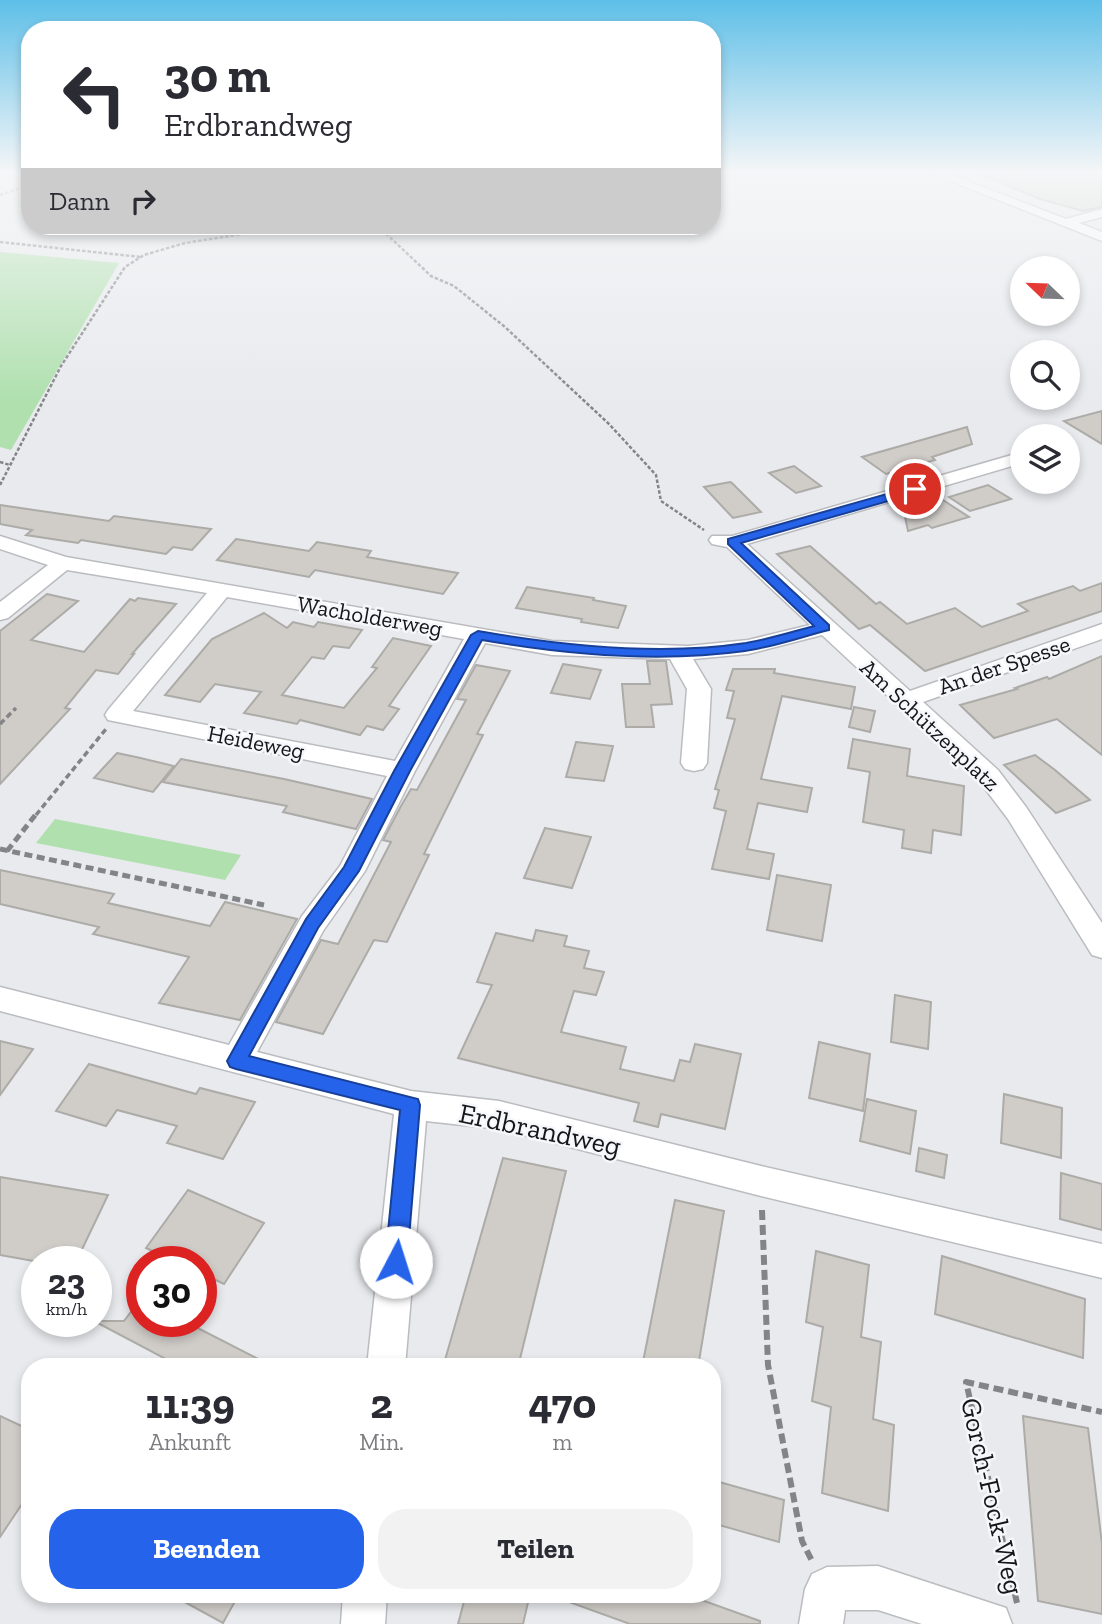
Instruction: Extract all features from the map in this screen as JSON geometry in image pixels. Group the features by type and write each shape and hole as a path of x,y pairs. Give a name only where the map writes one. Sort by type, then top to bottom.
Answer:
{"street":[{"path":"726,541 1010,460"},
{"name":"Am Schützenplatz","path":"726,541 989,776 1017,813 1102,947"},
{"name":"Wacholderweg","path":"0,542 63,563 552,648 678,653 748,647 824,628"},
{"path":"0,613 63,563"},
{"path":"117,715 222,589"},
{"name":"An der Spesse","path":"906,700 1102,631"},
{"path":"236,1061 312,924 351,871 402,771 478,635"},
{"path":"678,653 699,689 694,763"},
{"name":"Heideweg","path":"117,715 402,771"},
{"name":"Erdbrandweg","path":"0,999 411,1105 499,1115 761,1181 1102,1261"},
{"path":"387,1358 411,1105"},
{"name":"Gorch-Fock-Weg","path":"824,1607 878,1588 1005,1617"},
{"path":"363,1624 364,1603"}],"path":[{"path":"73,250 141,257"},
{"path":"1,485 43,398 91,316 126,266 141,257 166,250"},
{"path":"403,250 430,276 454,286 505,327 609,424 656,475 661,501 726,541"},
{"path":"0,462 10,465"},
{"path":"0,724 16,708"},
{"path":"8,851 117,715"},
{"path":"0,849 264,905"},
{"path":"761,1181 768,1365 802,1541 824,1607"},
{"name":"Gorch-Fock-Weg","path":"1005,1617 966,1382 1102,1412"}],"green space":[{"path":"0,252 119,263 11,450 0,447"},
{"path":"55,819 241,855 225,880 36,843"}],"building":[{"path":"1102,411 1102,444 1080,431 1080,424 1064,421"},
{"path":"967,427 972,444 932,457 935,460 886,474 862,457"},
{"path":"794,466 821,486 796,493 769,473"},
{"path":"730,482 761,512 733,518 704,487"},
{"path":"988,485 1011,499 970,511 949,497"},
{"path":"943,500 969,517 932,528 928,525 908,531 904,512"},
{"path":"0,505 109,521 114,516 211,529 192,550 173,547 166,554 81,540 78,543 26,535 32,530 0,524"},
{"path":"236,539 309,551 317,542 371,551 367,557 458,573 443,594 315,570 309,577 217,560"},
{"path":"810,546 876,604 880,602 907,624 955,608 982,627 1028,611 1018,604 1073,586 1080,591 1102,583 1102,611 925,671 870,625 859,629 777,554"},
{"path":"527,587 626,606 618,628 581,622 582,619 516,608"},
{"path":"47,594 78,601 31,640 84,652 130,599 176,604 118,674 96,670 65,708 70,709 0,784 0,631"},
{"path":"264,613 287,628 293,622 314,627 318,622 362,630 349,648 333,646 324,659 312,657 282,695 344,708 377,668 372,667 393,638 431,646 389,706 399,709 383,730 367,726 360,735 300,720 297,724 244,713 261,692 215,684 200,702 165,695 212,639"},
{"path":"1102,656 1102,755 1057,719 994,738 960,705 1017,689 1015,688 1047,677 1049,679"},
{"path":"647,661 666,661 672,704 651,705 654,727 626,727 622,684 650,684"},
{"path":"563,664 601,670 590,699 551,693"},
{"path":"476,665 510,671 477,734 483,735 424,854 429,855 387,942 374,940 323,1034 276,1022 321,940 338,944 391,842 383,840 411,789 417,790 466,700 457,699"},
{"path":"733,669 775,669 774,673 855,687 851,709 782,696 761,779 812,788 807,812 758,803 747,849 774,854 769,879 712,869 726,811 714,808 719,790 715,789 735,719 727,718 734,691 726,690"},
{"path":"854,707 875,711 870,732 849,727"},
{"path":"853,739 910,749 907,776 964,786 961,835 933,830 931,853 902,848 904,830 863,822 870,772 848,768"},
{"path":"576,742 613,746 604,781 566,777"},
{"path":"117,753 174,766 153,792 94,778"},
{"path":"1035,755 1090,800 1056,813 1004,765"},
{"path":"181,759 372,799 356,829 283,812 287,806 163,782"},
{"path":"545,828 591,837 572,888 524,878"},
{"path":"0,870 114,894 108,903 210,926 225,902 297,919 240,1020 159,1003 189,957 93,934 99,927 0,904"},
{"path":"777,875 831,885 822,941 767,930"},
{"path":"536,930 567,936 564,946 589,951 584,968 604,972 596,995 574,991 561,1032 626,1047 620,1069 674,1081 680,1060 690,1062 695,1044 741,1054 725,1129 661,1114 658,1127 634,1121 639,1103 458,1058 492,985 477,982 496,933 533,941"},
{"path":"895,995 931,1002 928,1049 891,1042"},
{"path":"0,1041 33,1049 0,1095"},
{"path":"819,1042 870,1054 863,1111 809,1098"},
{"path":"89,1064 196,1094 200,1088 255,1102 223,1159 167,1143 177,1126 117,1110 106,1126 56,1111"},
{"path":"1004,1094 1062,1108 1061,1158 1001,1143"},
{"path":"867,1099 916,1111 910,1154 860,1141"},
{"path":"919,1148 947,1155 944,1178 916,1171"},
{"path":"503,1158 566,1171 520,1358 446,1358"},
{"path":"1061,1173 1102,1184 1102,1230 1060,1219"},
{"path":"0,1177 108,1195 84,1246 21,1246 21,1259 0,1255"},
{"path":"188,1190 264,1223 224,1284 217,1281 217,1246 147,1246"},
{"path":"675,1200 724,1211 700,1358 644,1358"},
{"path":"816,1251 869,1265 861,1337 881,1342 873,1419 894,1425 888,1511 822,1493 831,1407 812,1401 823,1327 806,1322"},
{"path":"942,1256 1085,1299 1083,1358 935,1314"},
{"path":"126,1318 126,1337 215,1337 256,1358 164,1358 112,1330 112,1321 124,1321"},
{"path":"0,1416 21,1426 21,1506 0,1537"},
{"path":"1023,1416 1088,1428 1102,1544 1102,1614 1038,1601"},
{"path":"721,1482 784,1500 779,1542 721,1526"},
{"path":"186,1603 234,1603 223,1623"},
{"path":"464,1603 528,1603 523,1624 458,1624"},
{"path":"572,1603 710,1603 760,1621 760,1624 630,1624"}],"route":[{"path":"396,1262 411,1105 236,1061 312,924 351,871 402,771 478,635 552,648 688,653 748,647 824,628 733,542 915,489"}]}
